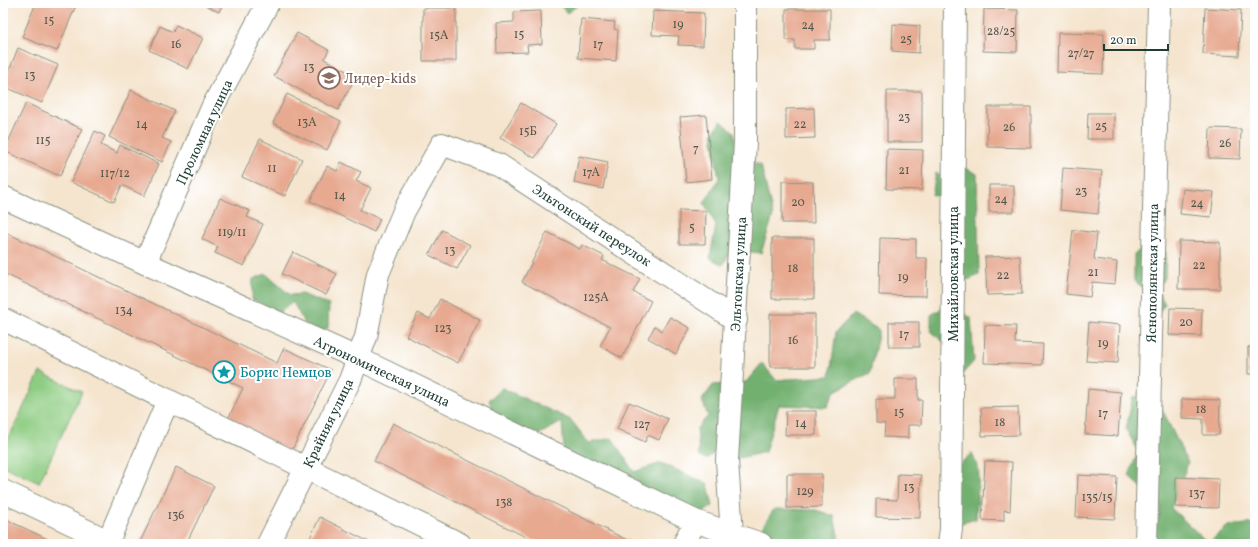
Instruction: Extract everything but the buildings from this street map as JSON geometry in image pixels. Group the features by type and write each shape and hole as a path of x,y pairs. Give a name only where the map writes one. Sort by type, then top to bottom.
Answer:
{"street":[{"name":"Проломная улица","path":"145,263 212,108 268,3"},
{"name":"Эльтонская улица","path":"734,539 727,461 745,142 745,3"},
{"name":"Михайловская улица","path":"949,544 951,529 955,3"},
{"name":"Яснополянская улица","path":"1146,544 1159,3"},
{"name":"Эльтонский переулок","path":"442,144 499,165 736,320"},
{"name":"Крайняя улица","path":"268,544 350,380 366,337 378,274 404,210 442,144"},
{"name":"Агрономическая улица","path":"3,197 145,263 357,358 734,539 761,544"},
{"path":"3,319 460,544"},
{"path":"3,491 107,543 168,400"},
{"path":"684,544 695,520"}],"green space":[{"path":"558,3 581,3 567,13"},
{"path":"721,121 734,132 738,158 761,165 773,216 761,253 731,250 723,265 710,258 716,225 704,203 719,179 712,134"},
{"path":"960,165 977,174 979,275 958,284 949,200 932,195 936,173 949,176"},
{"path":"1151,238 1166,253 1165,278 1156,288 1165,304 1153,319 1149,292 1134,281 1134,255"},
{"path":"266,274 290,295 302,294 329,305 328,328 318,333 304,323 293,302 279,313 252,299 253,279"},
{"path":"949,304 971,318 974,361 958,379 948,346 931,331 931,315"},
{"path":"853,314 879,330 870,373 835,391 827,407 779,405 765,452 740,458 724,446 706,459 699,456 697,428 708,416 702,400 713,385 746,382 762,363 776,380 830,376 836,332"},
{"path":"40,372 82,392 39,483 3,466 3,450"},
{"path":"502,388 571,420 589,443 612,438 634,472 661,463 708,484 713,506 698,516 649,494 634,478 613,477 564,452 562,422 534,437 496,419 489,400"},
{"path":"1133,396 1161,407 1188,463 1171,508 1208,543 1228,526 1255,523 1255,544 1153,544 1161,505 1129,476 1138,451 1126,429"},
{"path":"972,453 979,471 976,519 958,524 947,475"},
{"path":"774,509 816,510 834,516 840,544 767,544 763,526"}],"place":[{"name":"Лидер-kids","path":"329,78"},
{"name":"Борис Немцов","path":"224,372"}]}
